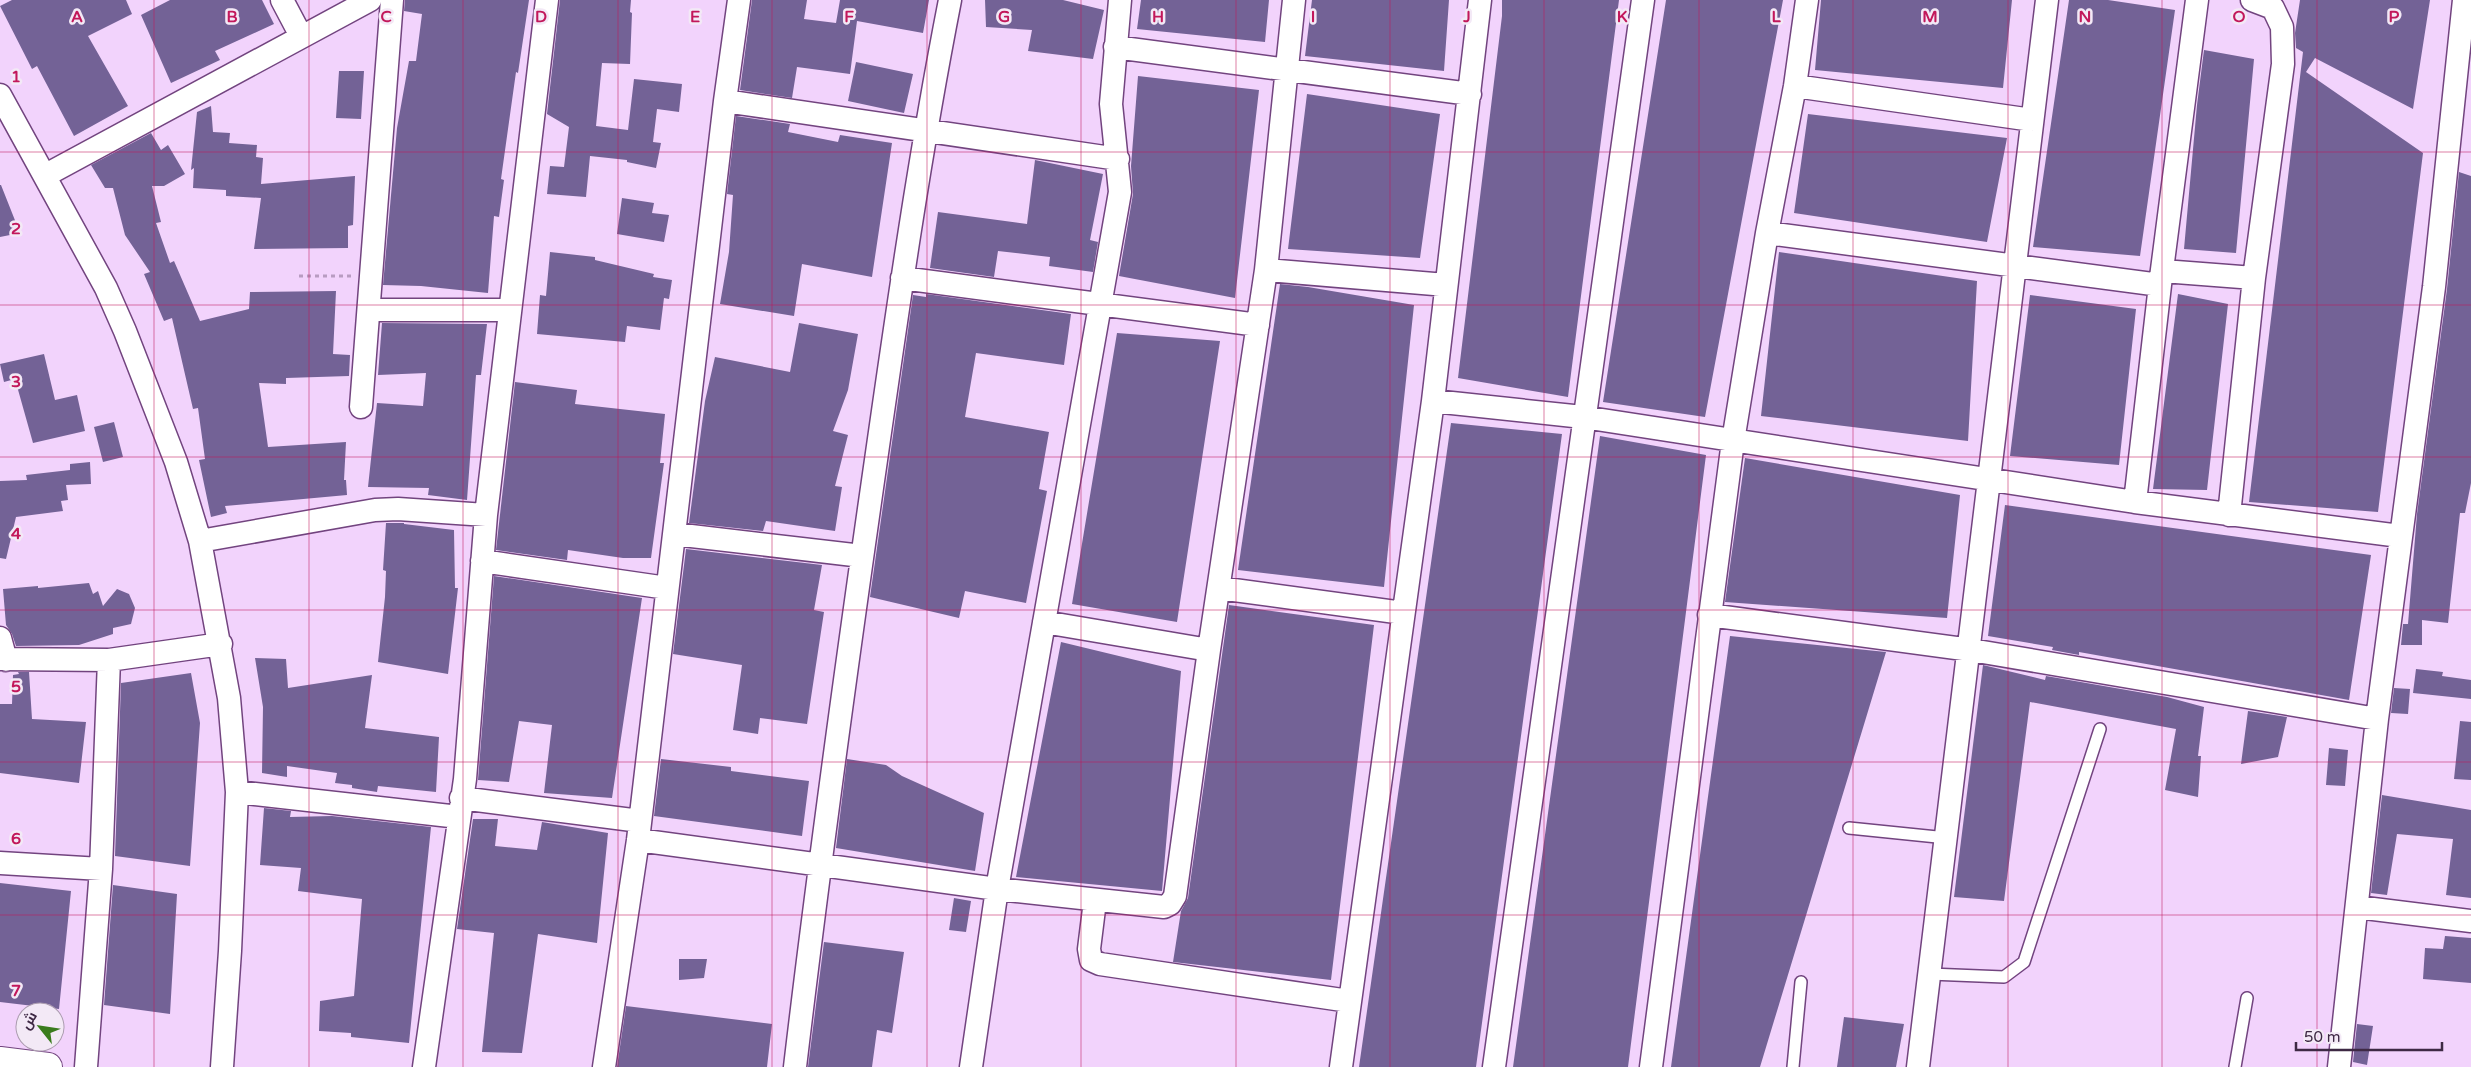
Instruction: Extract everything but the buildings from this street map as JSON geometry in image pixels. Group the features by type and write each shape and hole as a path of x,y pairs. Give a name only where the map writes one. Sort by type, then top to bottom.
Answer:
{"main road":[{"path":"0,1061 48,1067"}],"street":[{"path":"282,0 301,36"},
{"path":"46,176 370,0"},
{"path":"361,407 392,0"},
{"path":"424,1067 465,779 486,515 547,0"},
{"path":"604,1067 639,831 725,101 739,0"},
{"path":"795,1067 819,863 902,278 924,129 950,0"},
{"path":"971,1067 997,889 1120,192 1111,104 1120,0"},
{"path":"238,792 460,807 639,831 819,863 997,889 1164,907 1170,904 1176,896 1209,650 1266,270 1294,0"},
{"path":"1341,1067 1433,401 1480,0"},
{"path":"1494,1067 1583,417 1643,0"},
{"path":"1651,1067 1733,441 1767,233 1795,86 1807,0"},
{"path":"1918,1067 1971,650 1989,478 2047,0"},
{"path":"2135,502 2197,0"},
{"path":"2228,515 2254,278 2283,64 2282,27 2273,8 2252,0"},
{"path":"2339,1067 2377,719 2434,287 2464,0"},
{"path":"1115,47 1470,94"},
{"path":"1795,86 2032,120"},
{"path":"0,95 106,288 125,331 176,462 200,541 221,644 235,744 238,792 222,1067"},
{"path":"725,101 1118,159"},
{"path":"1767,233 2014,268 2162,278 2254,278"},
{"path":"1266,270 1446,285"},
{"path":"902,278 1258,325"},
{"path":"369,310 509,310"},
{"path":"1433,401 1583,417 1989,478 2135,502 2400,536"},
{"path":"200,541 375,510 398,509 486,515"},
{"path":"674,534 862,556"},
{"path":"482,561 667,588"},
{"path":"1219,588 1403,613"},
{"path":"1709,615 1971,650 2377,719"},
{"path":"1044,622 1209,650"},
{"path":"0,638 3,659 109,660 221,644"},
{"path":"86,1067 101,869 109,660"},
{"path":"0,863 101,869"},
{"path":"1095,901 1089,949 1092,960 1100,964 1349,1001"},
{"path":"2356,907 2471,921"}],"lane":[{"path":"1930,974 2004,977 2024,962 2100,730"},
{"path":"1849,828 1948,838"},
{"path":"1792,1067 1801,982"},
{"path":"2235,1067 2247,998"}],"path":[{"path":"299,276 372,277"}]}
